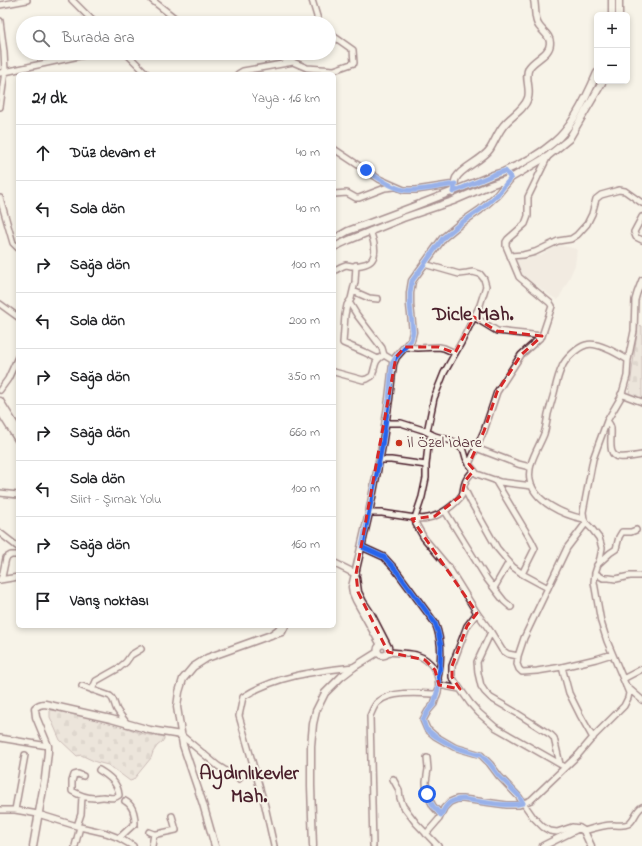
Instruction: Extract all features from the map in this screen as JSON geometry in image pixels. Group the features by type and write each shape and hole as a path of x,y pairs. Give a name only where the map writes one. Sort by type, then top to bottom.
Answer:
{"street":[{"path":"0,5 27,0"},
{"path":"72,0 88,16"},
{"path":"152,0 172,16"},
{"path":"312,0 317,16"},
{"path":"453,201 455,179 490,150 504,125 524,105 528,97 527,72 534,61 550,47 549,37 538,26 534,0"},
{"path":"612,0 612,12"},
{"path":"619,0 619,12"},
{"path":"0,21 4,52 0,107"},
{"path":"288,60 307,68 334,70 354,63 353,50 336,38"},
{"path":"3,72 60,60"},
{"path":"133,60 145,72"},
{"path":"241,72 293,62"},
{"path":"336,238 348,231 453,192 526,161 555,142 567,130 594,80"},
{"path":"336,246 403,218 453,201 490,185 511,178 548,156 569,138 601,84"},
{"path":"336,150 379,179 404,190 416,190 455,184"},
{"path":"469,464 484,431 497,392 521,355 542,336 552,306 518,278 506,242 508,238 525,224 528,216 528,197 548,156"},
{"path":"505,171 511,178"},
{"path":"378,652 380,655 386,655 386,648 371,614 358,592 356,574 379,460 392,364 396,357 411,340 413,332 410,305 412,281 443,238 497,195 511,178"},
{"path":"336,194 347,193 359,198 385,188 395,187"},
{"path":"510,256 530,254 558,241 571,239 587,224 592,214 596,199 601,195 619,190 625,191 642,203"},
{"path":"0,198 13,243 16,246"},
{"path":"642,217 634,232 636,237 642,240"},
{"path":"336,270 346,265 367,264 371,260 375,255 375,250 374,240 370,231"},
{"path":"424,264 459,274 473,272 480,274 484,279 486,286 480,305 444,372 434,398 429,433 426,478 415,518 416,524 424,538 449,568 502,650 508,654 518,656"},
{"path":"356,265 352,299 347,305 345,315 343,343 378,360"},
{"path":"426,834 439,819 444,808 450,802 457,799 507,805 519,805 531,800 562,765 593,738 624,706 628,698 629,693 612,654 601,622 594,582 602,548 600,538 585,521 583,512 593,459 607,421 621,394 627,376 628,360 634,331 635,300 642,280"},
{"path":"353,291 369,298 378,299"},
{"path":"349,302 382,348 384,355 394,361"},
{"path":"0,304 16,316"},
{"path":"474,317 497,331 542,336"},
{"path":"585,521 548,504 538,497 530,480 530,467 544,433 562,366 569,357 588,344 601,346 628,360"},
{"path":"405,347 439,347 455,353"},
{"path":"336,373 363,380 368,379 372,376 375,370 376,362 384,355"},
{"path":"0,390 8,379 16,361"},
{"path":"621,394 642,402"},
{"path":"0,401 16,427"},
{"path":"0,412 16,437"},
{"path":"607,421 611,429 612,454 619,457 642,455"},
{"path":"385,423 401,423 452,440 464,451 469,464 477,474 500,482 532,486"},
{"path":"476,448 530,467"},
{"path":"379,460 391,460 426,465"},
{"path":"369,513 382,513 428,519 445,511 454,504 462,495 465,481 474,470"},
{"path":"495,480 535,548 522,574"},
{"path":"464,487 497,548 513,567 522,574 548,588"},
{"path":"0,493 16,495"},
{"path":"445,511 487,579 504,601 511,607"},
{"path":"585,521 567,548 524,638 517,664 522,672 537,671 596,660 612,654"},
{"path":"597,565 616,549 622,532 631,532 636,530"},
{"path":"0,533 16,545"},
{"path":"362,547 384,557 395,569 435,623 441,646 438,678"},
{"path":"0,580 6,558 11,555 16,555"},
{"path":"494,588 509,562"},
{"path":"336,564 356,574"},
{"path":"595,573 603,578 642,576"},
{"path":"0,580 16,577"},
{"path":"477,613 467,626 452,666 452,676 460,689 479,713 495,727 562,765"},
{"path":"215,846 203,804 183,745 177,707 179,692 183,679 193,667 207,658 270,634 280,628"},
{"path":"270,634 282,632 284,628"},
{"path":"491,632 477,662 481,686 484,692 491,698 551,735 554,738 562,765"},
{"path":"313,846 311,761 313,724 316,711 325,693 340,677 378,652 378,648 386,648 416,655 430,663 435,670 439,685 438,692 434,704 423,720 426,729 454,747 481,755 519,796 538,823 546,829 556,832 572,827 581,830 591,846"},
{"path":"92,690 95,683 99,679 119,668 131,655 141,649"},
{"path":"274,846 265,806 240,716 243,697 254,690 274,682 317,671 354,667"},
{"path":"562,667 569,693 593,738"},
{"path":"623,679 642,669"},
{"path":"439,685 460,689"},
{"path":"625,685 642,700"},
{"path":"82,686 110,696 114,700 115,708 126,724"},
{"path":"373,846 370,716 377,703 388,696 434,694 438,692"},
{"path":"33,846 45,778 48,746 36,717 35,708 42,704 111,719 150,730 182,735 218,766 239,779"},
{"path":"0,738 48,746"},
{"path":"15,810 25,755"},
{"path":"427,758 427,794 433,806 441,815"},
{"path":"83,776 78,774 74,775 71,788 72,791 82,796 94,798 114,798 119,795 116,784 113,780 99,770"},
{"path":"393,779 399,790 403,806 438,846"},
{"path":"75,846 81,814 82,796"},
{"path":"119,838 135,824 133,812 128,803 125,801"},
{"path":"543,846 581,830 628,824 642,807"},
{"path":"0,810 15,810 38,814 106,833 133,846"},
{"path":"152,846 151,833 166,833 176,830 172,816"}],"highlighted area":[{"path":"474,317 497,331 542,336 521,355 497,392 484,431 469,464 474,470 465,481 462,495 435,516 412,519 477,613 467,626 452,666 452,677 460,689 439,685 435,670 425,660 388,652 358,592 356,574 396,357 405,347 439,347 455,353"}],"shaded area":[{"path":"557,245 577,249 575,265 558,300 523,276 517,263 518,259 541,255"}],"green space":[{"path":"638,325 642,326 642,400 629,394"},
{"path":"50,708 86,715 140,733 154,736 164,736 164,739 157,746 151,758 133,780 130,781 108,765 96,762 81,755 77,756 60,740 50,717"}],"place":[{"name":"İl Özel İdare","path":"399,443"}],"district":[{"name":"Dicle Mah.","path":"473,315"},
{"name":"Aydınlıkevler Mah.","path":"249,786"}],"route":[{"path":"366,170 379,179 404,190 416,190 455,184 453,192 505,171 511,178 497,195 480,210 443,238 412,281 410,305 413,332 411,340 396,357 392,364 389,399 382,446 362,547 384,557 395,569 435,623 441,646 438,678 439,685 434,704 423,720 426,729 454,747 481,755 519,796 523,803 519,805 507,805 457,799 450,802 444,808 441,815 433,806 427,794"}]}
